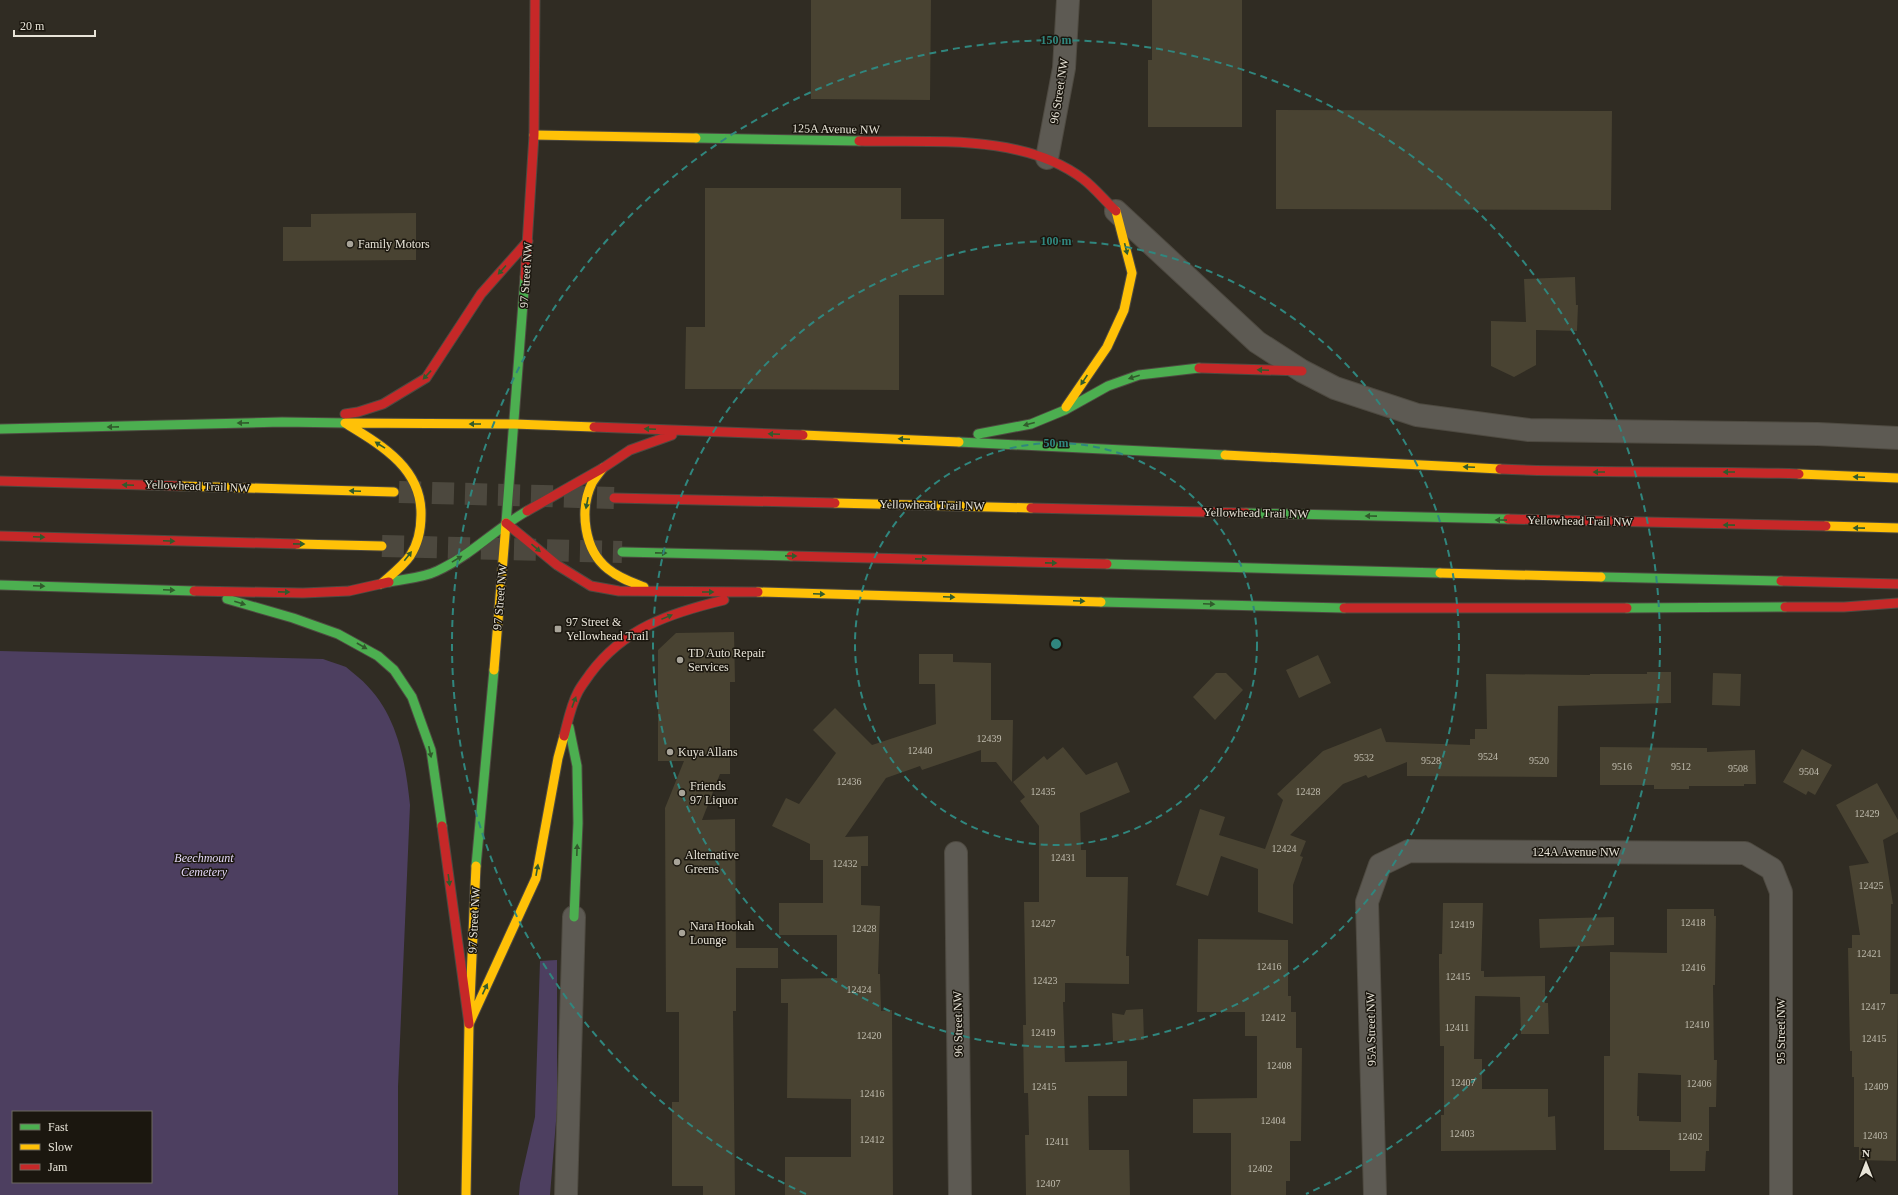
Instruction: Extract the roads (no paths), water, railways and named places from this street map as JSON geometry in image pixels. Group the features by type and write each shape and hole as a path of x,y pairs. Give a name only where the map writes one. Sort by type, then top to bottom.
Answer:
{"main road":[{"name":"97 Street NW","path":"466,1195 469,1024 477,839 492,692 528,241 534,135 535,0"},
{"name":"125A Avenue NW","path":"534,135 992,144 1047,158 1083,179 1116,211"},
{"path":"1065,410 1106,347 1124,310 1132,274 1116,211"},
{"path":"282,422 358,412 383,404 426,378 454,338 481,294 528,241"},
{"path":"943,441 1031,424 1065,410 1108,386 1138,375 1202,368 1302,371"},
{"path":"0,429 282,422 514,424 943,441 1565,472 1752,472 1898,478"},
{"path":"344,422 387,449 405,467 417,488 422,511 421,531 412,552 398,569 381,584"},
{"path":"0,585 303,593 349,591 436,572 475,549 506,523 603,468 630,450 654,440 689,430"},
{"path":"603,468 591,485 586,507 585,525 588,542 598,559 618,576 655,592"},
{"name":"Yellowhead Trail NW","path":"0,481 394,492"},
{"name":"Yellowhead Trail NW","path":"614,498 1898,528"},
{"path":"506,523 557,565 591,586 619,591 752,592 1373,609 1844,607 1898,603"},
{"path":"0,536 382,546"},
{"path":"622,552 1898,584"},
{"path":"203,591 342,634 372,652 394,670 409,693 419,715 431,750 469,1024"},
{"path":"469,1024 536,878 550,796 568,720 578,691 600,661 621,640 649,624 683,610 752,592"},
{"path":"568,720 577,766 578,823 574,917"}],"street":[{"name":"96 Street NW","path":"1047,158 1064,68 1068,0"},
{"path":"1116,211 1251,338 1302,371 1335,388 1417,415 1529,430 1818,434 1898,438"},
{"name":"124A Avenue NW","path":"1380,865 1409,851 1745,853 1772,869"},
{"name":"96 Street NW","path":"956,852 960,1195"},
{"name":"95A Street NW","path":"1375,1195 1367,902 1380,865"},
{"name":"95 Street NW","path":"1772,869 1781,892 1781,1195"},
{"path":"566,1195 574,917"}],"tunnel":[{"path":"399,492 614,498"},
{"path":"382,546 622,552"}],"place":[{"name":"Family Motors","path":"350,244"},
{"name":"97 Street & Yellowhead Trail","path":"558,629"},
{"name":"TD Auto Repair Services","path":"680,660"},
{"name":"Kuya Allans","path":"670,752"},
{"name":"Friends 97 Liquor","path":"682,793"},
{"name":"Alternative Greens","path":"677,862"},
{"name":"Nara Hookah Lounge","path":"682,933"}],"park label":[{"name":"Beechmount Cemetery","path":"204,865"}]}
